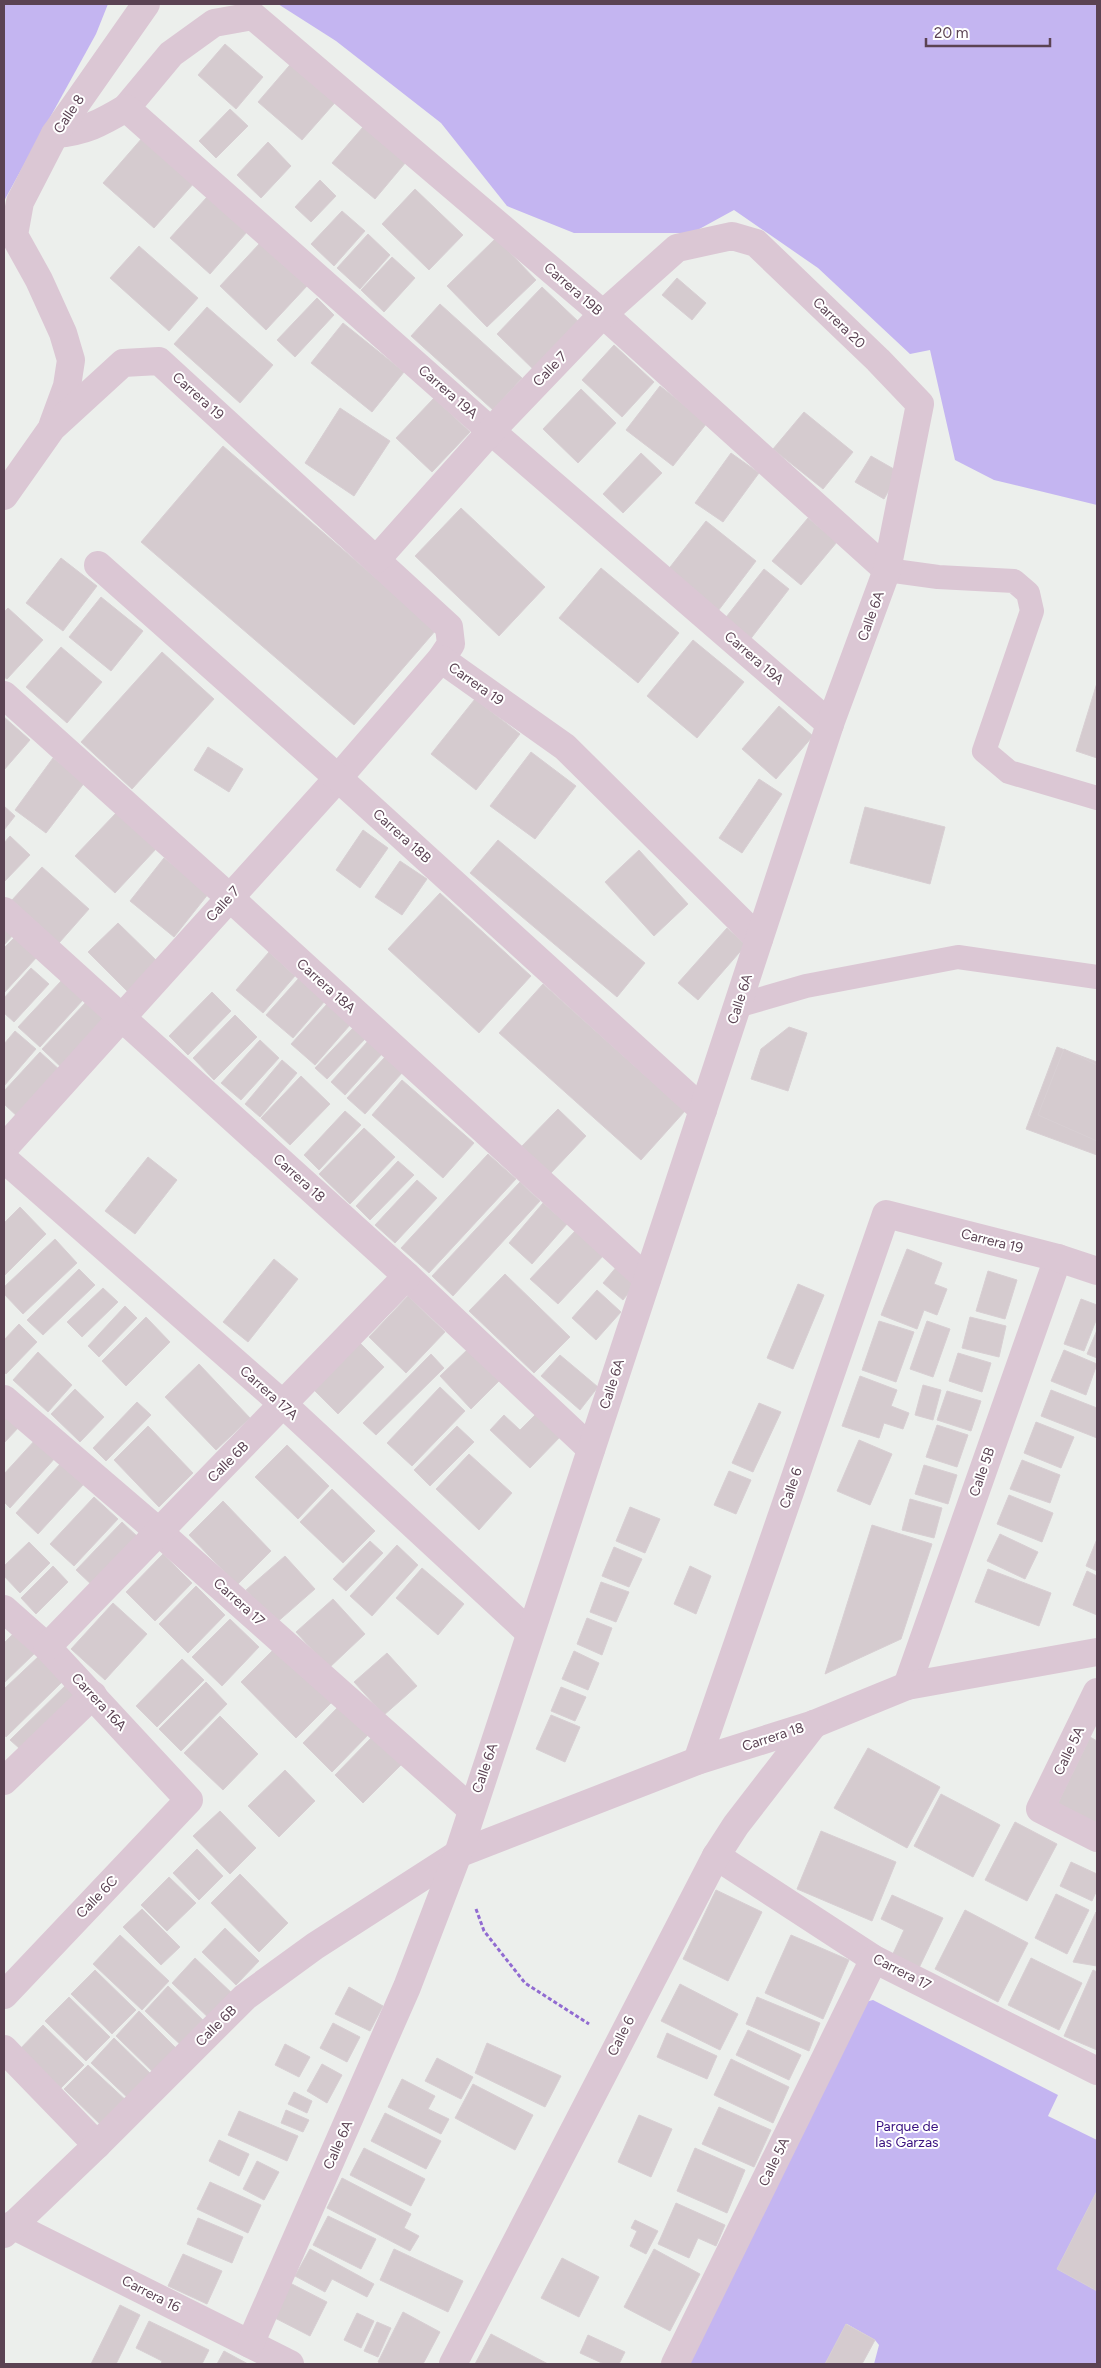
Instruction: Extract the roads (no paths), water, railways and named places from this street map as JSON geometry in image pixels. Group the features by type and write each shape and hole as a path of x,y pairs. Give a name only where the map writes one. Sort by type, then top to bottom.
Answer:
{"street":[{"name":"Calle 8","path":"52,428 67,386 71,360 63,333 43,289 14,235 20,202 55,134 146,4"},
{"name":"Carrera 19B","path":"126,108 171,54 214,23 253,16 603,314 887,570"},
{"path":"55,134 76,133 97,125 126,108"},
{"name":"Carrera 19A","path":"126,108 491,430 830,724"},
{"name":"Calle 7","path":"377,559 491,430 603,314 677,248 732,236 756,243"},
{"name":"Carrera 20","path":"756,243 878,360 920,404"},
{"name":"Carrera 19","path":"52,428 123,363 159,361 449,627 451,644 441,659 566,747 759,939"},
{"name":"Calle 6A","path":"250,2344 407,1987 458,1854 471,1809 830,724 887,570 920,404"},
{"path":"4,496 52,428"},
{"name":"Carrera 18B","path":"98,565 338,778 703,1110"},
{"name":"Calle 7","path":"4,1148 338,778 441,659"},
{"name":"Carrera 18A","path":"4,695 646,1279"},
{"name":"Carrera 18","path":"4,911 407,1276 591,1449"},
{"name":"Carrera 17A","path":"4,1159 284,1406 530,1633"},
{"name":"Carrera 19","path":"886,1214 1058,1258 1097,1271"},
{"name":"Calle 6","path":"696,1761 886,1214"},
{"name":"Calle 5B","path":"907,1686 1058,1258"},
{"name":"Calle 6B","path":"47,1647 158,1531 284,1406 407,1276"},
{"name":"Carrera 17","path":"4,1399 158,1531 471,1809"},
{"name":"Carrera 16A","path":"4,1609 47,1647 189,1800"},
{"name":"Carrera 18","path":"458,1854 696,1761 814,1724 907,1686 1097,1652"},
{"name":"Calle 5A","path":"1097,1692 1040,1809 1097,1838"},
{"path":"4,1782 93,1695"},
{"name":"Calle 6","path":"453,2364 618,2042 716,1856 736,1825 814,1724"},
{"name":"Calle 6C","path":"4,1995 189,1800"},
{"name":"Calle 6B","path":"8,2229 97,2146 245,1998 315,1946 458,1854"},
{"name":"Carrera 17","path":"716,1856 874,1959 1097,2071"},
{"name":"Calle 5A","path":"674,2364 874,1959"},
{"path":"4,2049 97,2146"},
{"name":"Carrera 16","path":"8,2229 290,2364"}],"lane":[{"path":"887,570 938,577 1014,581 1028,593 1032,612 984,751 1009,772 1097,798"},
{"path":"737,1006 806,986 958,957 1097,977"}],"park label":[{"name":"Parque de las Garzas","path":"907,2134"}]}
